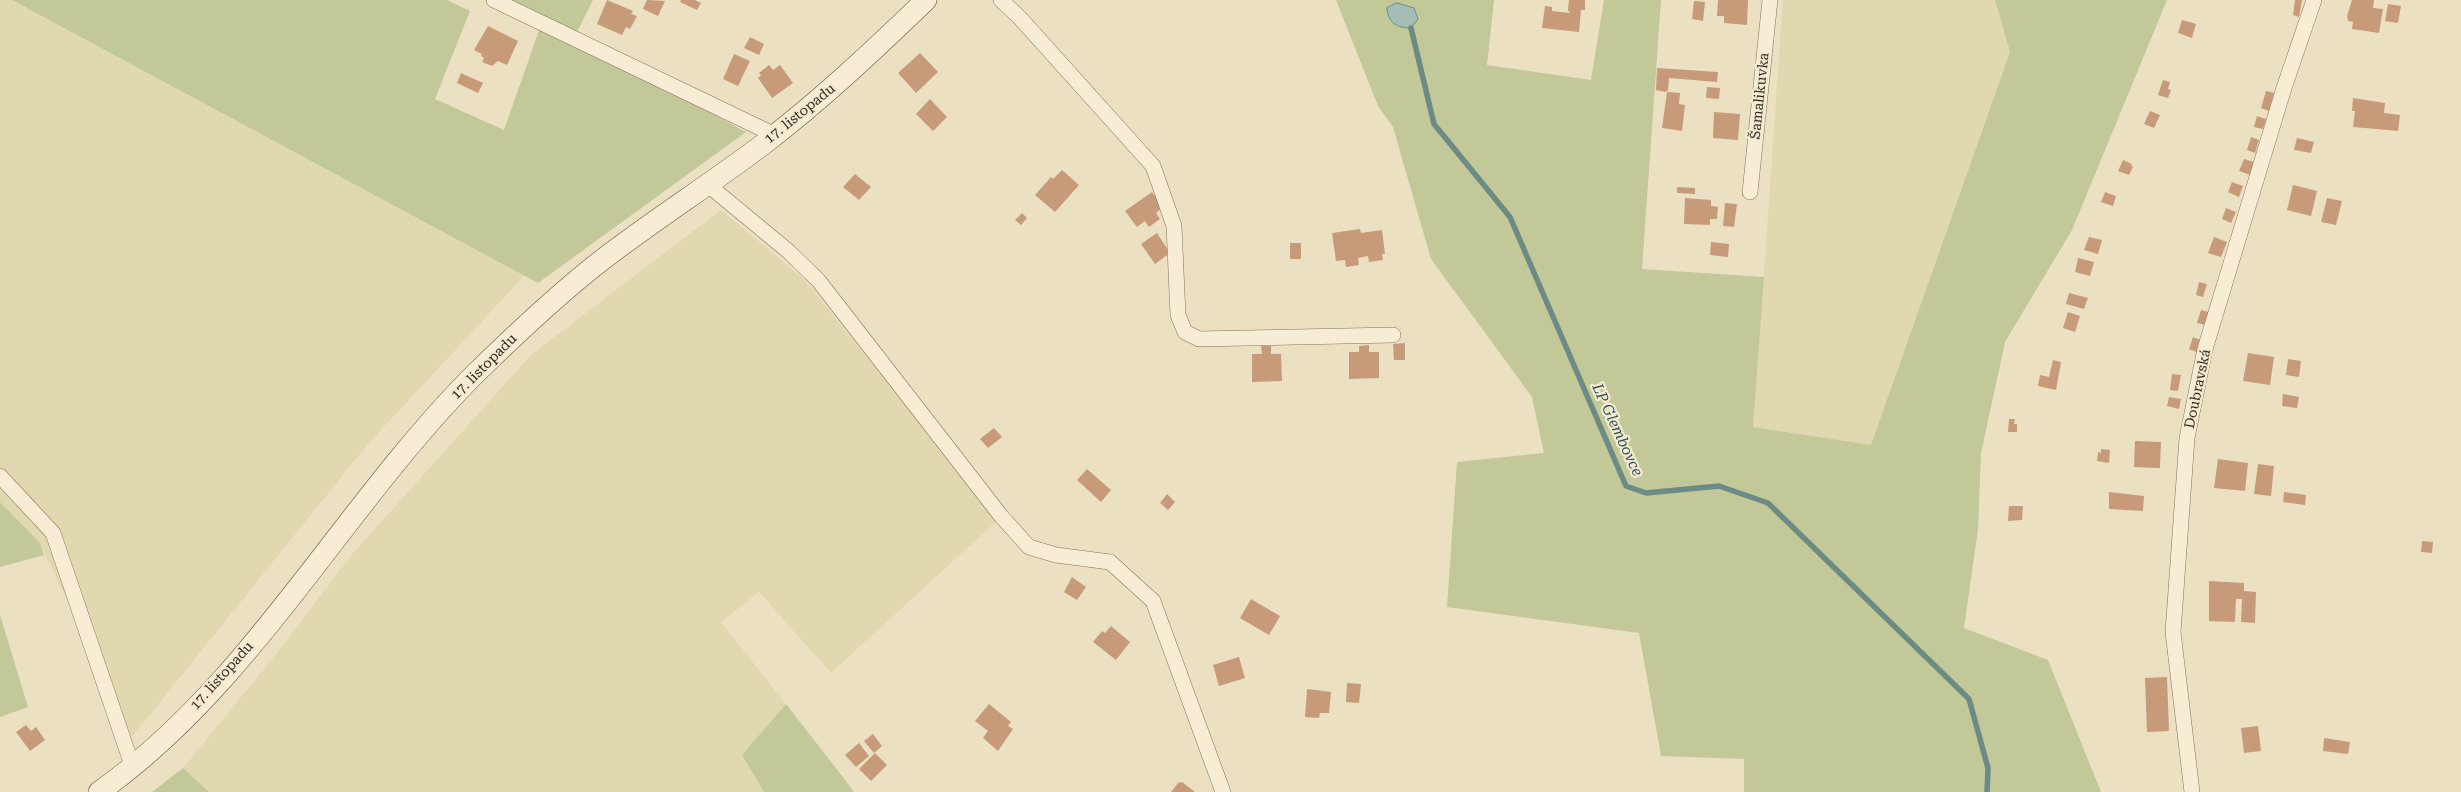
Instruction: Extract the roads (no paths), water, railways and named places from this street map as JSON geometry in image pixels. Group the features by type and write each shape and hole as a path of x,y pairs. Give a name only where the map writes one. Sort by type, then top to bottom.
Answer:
{"main road":[{"name":"17. listopadu","path":"99,792 133,768 198,704 233,666 396,462 475,374 524,327 593,267 775,135 851,72 926,0"}],"street":[{"path":"494,0 775,135"},
{"path":"1001,0 1152,166 1174,226 1178,316 1186,332 1199,339 1393,335"},
{"name":"Šamalikuvka","path":"1750,192 1770,0"},
{"name":"Doubravská","path":"2192,792 2173,632 2188,438 2205,349 2284,88 2314,0"},
{"path":"707,184 788,251 818,280 1000,516 1029,547 1056,555 1110,562 1153,601 1223,792"},
{"path":"0,476 53,533 133,768"}],"water":[{"path":"1397,3 1414,8 1418,19 1411,28 1398,26 1391,21 1387,8"}],"waterway":[{"name":"LP Glembovce","path":"1411,28 1434,124 1510,217 1626,486 1646,493 1719,486 1768,503 1969,699 1988,768 1987,792"}]}
